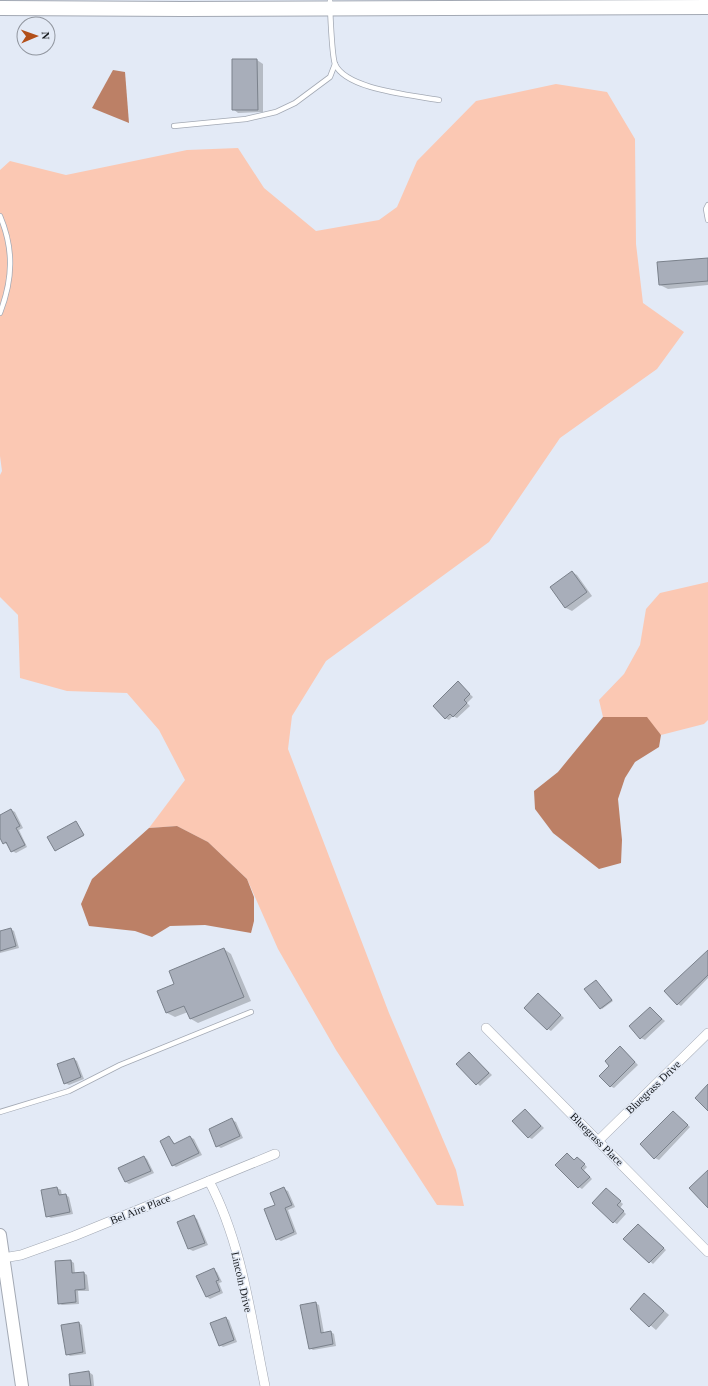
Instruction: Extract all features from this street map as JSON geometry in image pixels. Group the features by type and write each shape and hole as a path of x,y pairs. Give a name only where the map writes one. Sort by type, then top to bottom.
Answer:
{"main road":[{"path":"0,8 330,4 708,7"},
{"path":"0,1235 22,1386"}],"street":[{"name":"Bluegrass Place","path":"486,1028 599,1140 708,1252"},
{"name":"Bluegrass Drive","path":"599,1140 708,1033"},
{"name":"Bel Aire Place","path":"3,1258 21,1255 74,1236 275,1154"},
{"name":"Lincoln Drive","path":"209,1181 217,1197 233,1240 265,1386"}],"lane":[{"path":"174,126 246,119 276,112 295,103 330,77 335,64 330,4"},
{"path":"335,64 349,79 364,86 439,100"},
{"path":"708,205 706,209 708,220"},
{"path":"0,216 7,232 11,265 8,292 0,313"},
{"path":"0,1112 69,1091 120,1065 251,1012"}],"shaded area":[{"path":"113,70 125,72 129,123 92,108"},
{"path":"556,84 607,92 635,139 636,244 643,303 684,332 657,369 560,438 489,542 326,661 292,716 288,749 389,1013 456,1170 464,1206 437,1205 336,1050 278,949 247,879 208,842 177,826 149,828 185,780 159,730 127,693 67,691 20,678 18,615 0,597 0,475 2,471 0,456 0,170 10,161 66,175 187,150 238,148 264,188 316,231 379,220 397,207 417,161 476,101"},
{"path":"708,582 708,720 704,724 661,735 646,717 603,717 599,700 624,674 640,645 646,609 660,593"},
{"path":"603,717 647,717 661,735 659,747 635,762 625,778 618,799 622,840 621,863 599,869 553,833 535,809 534,791 558,772"},
{"path":"177,826 208,842 247,879 254,897 254,921 251,933 205,925 170,926 152,937 135,931 89,926 81,904 92,879 149,828"}],"building":[{"path":"232,59 257,59 258,110 232,110"},
{"path":"708,258 708,281 659,285 657,262"},
{"path":"572,571 587,592 565,608 550,587"},
{"path":"458,681 470,694 464,700 467,703 453,717 450,714 445,719 433,706"},
{"path":"11,809 20,826 16,828 25,845 11,852 6,842 3,844 0,838 0,815"},
{"path":"76,821 84,835 55,851 47,837"},
{"path":"11,928 16,946 0,951 0,931"},
{"path":"224,948 244,997 190,1019 184,1006 166,1013 157,991 174,984 169,971"},
{"path":"708,950 708,975 677,1005 664,991"},
{"path":"596,980 612,1000 600,1009 584,989"},
{"path":"538,993 561,1015 547,1030 524,1008"},
{"path":"650,1007 662,1019 640,1039 629,1026"},
{"path":"620,1046 635,1062 610,1087 599,1076 609,1066 605,1061"},
{"path":"469,1052 489,1073 476,1085 456,1064"},
{"path":"74,1058 81,1077 64,1084 57,1064"},
{"path":"708,1084 708,1111 695,1098"},
{"path":"525,1109 541,1126 528,1138 512,1121"},
{"path":"673,1111 688,1125 654,1159 640,1144"},
{"path":"232,1118 240,1136 216,1147 209,1129"},
{"path":"169,1136 174,1144 190,1136 199,1153 172,1166 160,1141"},
{"path":"567,1153 574,1160 577,1157 585,1164 581,1168 590,1177 578,1188 555,1165"},
{"path":"144,1156 151,1171 125,1182 118,1168"},
{"path":"708,1170 708,1208 689,1188"},
{"path":"57,1187 59,1195 66,1194 70,1212 46,1217 41,1190"},
{"path":"284,1187 292,1205 285,1208 294,1232 276,1240 264,1209 275,1205 270,1193"},
{"path":"606,1188 621,1201 617,1205 624,1211 613,1223 592,1203"},
{"path":"194,1215 205,1243 188,1249 177,1222"},
{"path":"638,1224 664,1248 649,1263 623,1239"},
{"path":"71,1260 72,1273 84,1272 85,1289 75,1290 76,1302 58,1304 55,1261"},
{"path":"214,1268 219,1280 216,1281 220,1291 206,1297 196,1276"},
{"path":"644,1293 664,1311 649,1327 630,1309"},
{"path":"316,1302 321,1333 331,1331 333,1344 309,1349 300,1305"},
{"path":"226,1317 234,1340 219,1346 210,1323"},
{"path":"79,1322 83,1352 66,1355 61,1325"},
{"path":"89,1371 91,1386 70,1386 69,1374"}]}
